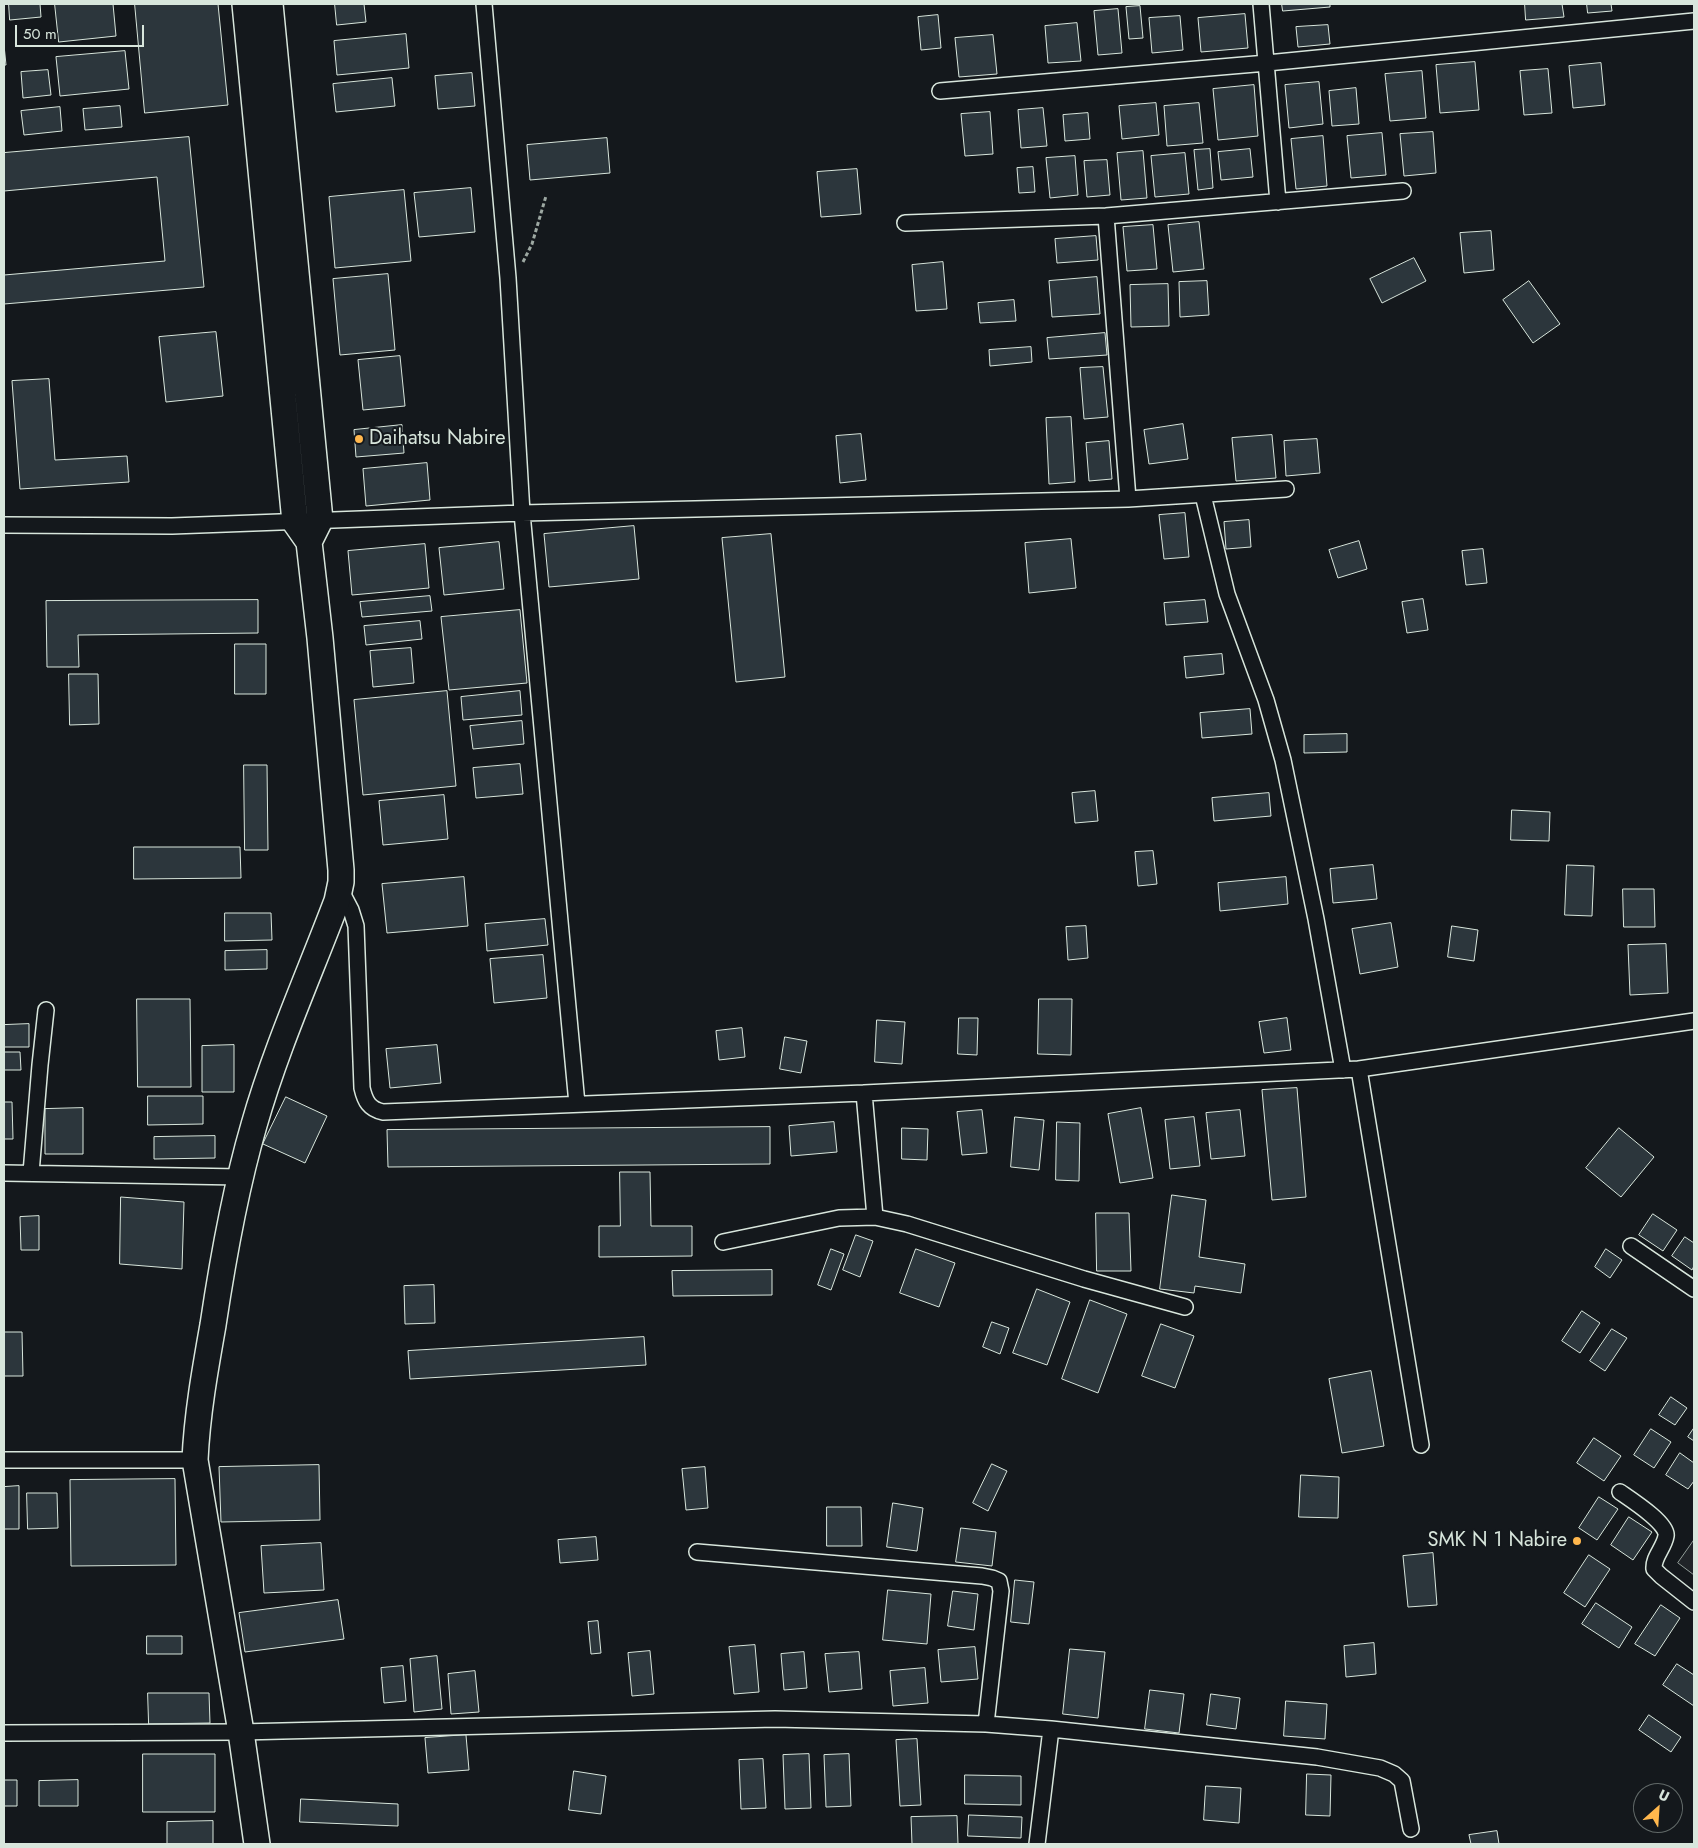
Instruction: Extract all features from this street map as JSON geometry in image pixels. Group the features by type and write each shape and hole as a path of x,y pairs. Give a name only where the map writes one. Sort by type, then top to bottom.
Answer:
{"main road":[{"path":"245,4 295,522 314,531"},
{"path":"257,1844 241,1732 194,1460 198,1412 220,1280 254,1124 283,1039 333,913 340,890 341,870 320,638 314,531 270,4"}],"street":[{"path":"484,4 508,278 522,513 577,1104"},
{"path":"1261,4 1278,202"},
{"path":"940,91 1267,63 1694,21"},
{"path":"905,224 1106,216 1403,191"},
{"path":"1106,216 1128,499"},
{"path":"314,531 522,513 1128,499 1203,496 1286,489"},
{"path":"1203,496 1227,594 1266,700 1283,760 1316,919 1344,1070"},
{"path":"4,525 172,526 295,522"},
{"path":"340,890 351,910 356,926 362,1088 365,1100 370,1108 383,1112 864,1093 1359,1069 1694,1021"},
{"path":"31,1173 46,1010"},
{"path":"1359,1069 1421,1445"},
{"path":"864,1093 875,1217"},
{"path":"4,1173 241,1177"},
{"path":"723,1242 839,1218 875,1217 907,1224 1084,1279 1185,1307"},
{"path":"1632,1246 1694,1289"},
{"path":"4,1460 194,1460"},
{"path":"1620,1492 1660,1522 1665,1530 1666,1537 1654,1562 1654,1569 1694,1602"},
{"path":"697,1552 972,1575 999,1581 1001,1592 986,1724"},
{"path":"4,1733 241,1732 775,1719 986,1724 1346,1760 1380,1768 1394,1774 1402,1781 1410,1829"},
{"path":"1037,1844 1051,1729"}],"path":[{"path":"508,278 522,265 532,244 546,196"}],"shaded area":[{"path":"1694,1540 1694,1575 1678,1563"}],"building":[{"path":"9,4 40,4 41,17 10,20"},
{"path":"55,4 113,4 116,36 59,42"},
{"path":"135,4 218,4 228,105 145,113"},
{"path":"335,4 364,4 366,22 337,25"},
{"path":"1282,4 1330,4 1330,7 1283,11"},
{"path":"1525,4 1562,4 1564,17 1526,20"},
{"path":"1587,4 1611,4 1612,11 1588,13"},
{"path":"1140,6 1143,38 1129,39 1126,7"},
{"path":"1118,9 1122,53 1098,55 1094,11"},
{"path":"1245,14 1248,48 1201,52 1198,18"},
{"path":"938,15 941,48 921,50 918,17"},
{"path":"1180,16 1183,50 1152,53 1149,18"},
{"path":"1077,23 1081,61 1048,63 1045,26"},
{"path":"1328,25 1330,44 1298,47 1296,27"},
{"path":"406,34 409,68 337,75 334,41"},
{"path":"993,35 997,74 959,77 955,38"},
{"path":"4,45 6,65 4,65"},
{"path":"125,51 129,89 60,96 56,57"},
{"path":"1475,62 1479,110 1440,113 1436,65"},
{"path":"1601,63 1605,105 1573,108 1569,66"},
{"path":"1548,69 1552,113 1524,115 1520,71"},
{"path":"48,70 51,95 23,98 21,72"},
{"path":"1422,71 1426,118 1390,121 1385,74"},
{"path":"472,73 475,106 438,109 435,76"},
{"path":"392,78 395,106 336,112 333,84"},
{"path":"1319,82 1323,124 1289,128 1285,85"},
{"path":"1254,85 1258,136 1218,140 1213,89"},
{"path":"1356,88 1359,124 1332,126 1329,91"},
{"path":"1156,103 1159,135 1122,139 1119,106"},
{"path":"1199,103 1203,143 1167,146 1164,106"},
{"path":"120,106 122,127 85,130 83,109"},
{"path":"60,107 62,131 24,135 21,111"},
{"path":"1043,108 1047,146 1021,148 1018,110"},
{"path":"990,112 993,154 965,156 961,114"},
{"path":"1088,113 1090,139 1065,141 1063,115"},
{"path":"1433,132 1436,173 1404,176 1400,134"},
{"path":"1382,133 1386,175 1351,178 1347,136"},
{"path":"1323,136 1327,186 1296,189 1291,139"},
{"path":"189,137 204,287 4,304 4,275 165,261 157,177 4,191 4,153"},
{"path":"607,138 610,173 530,180 527,145"},
{"path":"1210,149 1213,188 1198,190 1194,150"},
{"path":"1250,149 1253,177 1221,180 1218,152"},
{"path":"1143,151 1147,198 1121,200 1117,153"},
{"path":"1185,153 1189,194 1155,197 1151,156"},
{"path":"1075,156 1078,195 1050,198 1046,158"},
{"path":"1107,160 1110,195 1087,197 1084,161"},
{"path":"1033,167 1035,192 1019,193 1017,168"},
{"path":"857,169 861,214 821,217 817,172"},
{"path":"471,188 475,232 419,237 414,193"},
{"path":"404,190 411,261 335,268 329,197"},
{"path":"1199,222 1204,269 1173,272 1168,225"},
{"path":"1153,225 1157,269 1127,271 1123,227"},
{"path":"1491,231 1494,270 1464,273 1460,233"},
{"path":"1096,236 1098,260 1057,263 1055,239"},
{"path":"1414,258 1426,281 1382,303 1370,279"},
{"path":"943,262 947,309 916,311 912,265"},
{"path":"388,274 395,350 340,355 333,279"},
{"path":"1097,277 1100,314 1052,317 1049,281"},
{"path":"1207,281 1209,315 1180,317 1179,282"},
{"path":"1529,281 1560,324 1533,343 1503,300"},
{"path":"1168,284 1169,326 1131,327 1130,285"},
{"path":"1014,300 1016,321 980,323 978,303"},
{"path":"216,332 223,396 166,402 159,337"},
{"path":"1105,333 1107,355 1049,359 1047,338"},
{"path":"1031,347 1032,362 990,366 989,350"},
{"path":"400,356 405,406 363,410 358,360"},
{"path":"1103,367 1108,417 1084,419 1080,368"},
{"path":"49,379 55,460 127,456 129,482 20,489 12,381"},
{"path":"1071,417 1075,482 1049,484 1046,418"},
{"path":"1183,424 1188,459 1149,464 1144,430"},
{"path":"402,425 404,453 356,457 354,430"},
{"path":"861,434 866,480 840,483 836,436"},
{"path":"1272,435 1276,478 1236,481 1232,438"},
{"path":"1317,439 1320,473 1286,476 1284,441"},
{"path":"1109,441 1112,479 1089,481 1086,443"},
{"path":"427,463 430,500 366,506 363,469"},
{"path":"1185,513 1189,557 1164,559 1159,515"},
{"path":"1249,520 1251,547 1226,549 1224,522"},
{"path":"634,526 639,579 549,587 544,534"},
{"path":"771,534 785,677 736,682 722,538"},
{"path":"1071,539 1076,588 1029,593 1025,543"},
{"path":"1359,541 1367,569 1338,578 1329,550"},
{"path":"499,542 504,589 444,595 439,548"},
{"path":"425,544 429,588 352,595 348,551"},
{"path":"1483,549 1487,583 1466,585 1462,551"},
{"path":"430,596 432,611 362,617 360,602"},
{"path":"1423,599 1428,630 1407,633 1402,602"},
{"path":"258,600 258,633 78,635 79,667 47,667 46,601"},
{"path":"1205,600 1208,622 1166,625 1164,603"},
{"path":"520,610 527,683 449,690 441,617"},
{"path":"420,621 422,639 366,645 364,626"},
{"path":"235,644 266,644 266,694 235,694"},
{"path":"411,648 414,683 373,687 370,651"},
{"path":"1222,654 1224,674 1186,678 1184,657"},
{"path":"69,674 98,674 99,724 70,725"},
{"path":"447,691 456,786 363,795 354,700"},
{"path":"520,691 522,715 463,720 461,697"},
{"path":"1250,709 1252,734 1202,738 1200,713"},
{"path":"522,721 524,744 473,749 470,726"},
{"path":"1347,734 1347,752 1304,753 1304,735"},
{"path":"520,764 523,794 476,798 473,768"},
{"path":"244,765 267,765 268,850 245,850"},
{"path":"1095,791 1098,821 1075,823 1072,793"},
{"path":"1269,793 1271,816 1214,821 1212,798"},
{"path":"444,795 448,839 383,845 379,801"},
{"path":"1512,810 1550,812 1549,841 1511,840"},
{"path":"134,847 240,847 241,878 134,879"},
{"path":"1153,851 1157,884 1138,886 1135,852"},
{"path":"1373,865 1377,899 1333,903 1330,869"},
{"path":"1567,865 1594,866 1592,916 1565,915"},
{"path":"464,877 468,926 387,933 382,884"},
{"path":"1286,877 1288,904 1220,911 1218,883"},
{"path":"1623,889 1654,889 1655,927 1624,927"},
{"path":"225,913 271,913 272,940 225,941"},
{"path":"545,919 548,945 487,951 485,924"},
{"path":"1391,923 1398,967 1360,974 1352,929"},
{"path":"1086,926 1088,958 1068,960 1066,927"},
{"path":"1452,926 1478,930 1474,961 1448,957"},
{"path":"1666,944 1668,993 1630,995 1628,945"},
{"path":"267,950 267,969 225,970 225,951"},
{"path":"543,955 547,998 494,1003 490,959"},
{"path":"137,999 190,999 191,1087 138,1087"},
{"path":"1039,999 1072,999 1071,1055 1038,1054"},
{"path":"959,1018 978,1018 977,1055 958,1054"},
{"path":"1287,1018 1291,1050 1264,1053 1259,1022"},
{"path":"877,1020 905,1022 902,1064 875,1062"},
{"path":"29,1024 29,1047 4,1047 4,1025"},
{"path":"742,1028 745,1057 719,1060 716,1031"},
{"path":"785,1037 807,1041 801,1073 780,1069"},
{"path":"234,1045 234,1092 202,1092 202,1046"},
{"path":"437,1045 441,1083 390,1088 386,1049"},
{"path":"4,1052 20,1052 21,1070 4,1070"},
{"path":"1297,1088 1306,1197 1272,1200 1262,1090"},
{"path":"148,1096 203,1096 203,1124 148,1125"},
{"path":"286,1097 327,1116 305,1163 263,1144"},
{"path":"4,1102 12,1102 13,1139 4,1139"},
{"path":"83,1108 83,1154 45,1154 45,1109"},
{"path":"1141,1108 1153,1178 1120,1183 1108,1114"},
{"path":"982,1110 987,1153 962,1155 957,1112"},
{"path":"1240,1110 1245,1156 1211,1159 1206,1113"},
{"path":"1015,1117 1044,1120 1039,1170 1011,1167"},
{"path":"1194,1117 1200,1166 1170,1169 1165,1120"},
{"path":"834,1122 837,1152 791,1156 789,1126"},
{"path":"1057,1122 1080,1123 1079,1181 1056,1180"},
{"path":"770,1127 770,1164 388,1167 387,1130"},
{"path":"902,1128 928,1129 927,1160 902,1159"},
{"path":"1619,1128 1654,1157 1621,1197 1586,1168"},
{"path":"215,1136 215,1158 154,1159 154,1137"},
{"path":"620,1172 650,1172 651,1226 692,1226 692,1256 599,1257 599,1226 620,1226"},
{"path":"1172,1195 1206,1200 1199,1257 1245,1264 1241,1293 1195,1286 1194,1293 1160,1289"},
{"path":"121,1197 184,1202 182,1269 120,1264"},
{"path":"1096,1213 1129,1213 1131,1271 1097,1271"},
{"path":"1653,1214 1677,1230 1663,1251 1639,1235"},
{"path":"39,1216 39,1250 21,1250 20,1217"},
{"path":"856,1235 873,1241 860,1277 843,1270"},
{"path":"1685,1237 1694,1243 1694,1266 1692,1270 1672,1256"},
{"path":"831,1249 844,1254 831,1290 818,1285"},
{"path":"916,1249 955,1263 939,1307 900,1293"},
{"path":"1606,1249 1622,1260 1610,1278 1595,1267"},
{"path":"772,1270 772,1295 673,1296 672,1271"},
{"path":"434,1285 435,1323 405,1324 404,1286"},
{"path":"1037,1289 1070,1302 1047,1365 1013,1353"},
{"path":"1090,1300 1127,1314 1098,1393 1062,1379"},
{"path":"1582,1311 1600,1323 1580,1353 1562,1341"},
{"path":"992,1322 1009,1328 1000,1354 983,1347"},
{"path":"1161,1324 1194,1336 1175,1388 1142,1376"},
{"path":"1612,1329 1627,1338 1605,1371 1590,1361"},
{"path":"4,1332 22,1332 23,1376 4,1376"},
{"path":"644,1337 646,1365 410,1379 408,1351"},
{"path":"1371,1371 1384,1446 1342,1453 1329,1379"},
{"path":"1671,1397 1687,1408 1675,1425 1659,1415"},
{"path":"1694,1428 1694,1441 1688,1437"},
{"path":"1651,1429 1671,1442 1654,1468 1634,1455"},
{"path":"1594,1438 1621,1456 1604,1481 1577,1463"},
{"path":"1680,1453 1694,1463 1694,1481 1688,1489 1666,1475"},
{"path":"992,1464 1007,1471 988,1511 973,1503"},
{"path":"319,1465 320,1520 221,1522 219,1467"},
{"path":"705,1467 708,1508 686,1510 682,1469"},
{"path":"1301,1475 1339,1477 1338,1518 1299,1517"},
{"path":"175,1479 176,1565 71,1566 70,1480"},
{"path":"19,1486 19,1529 4,1529 4,1487"},
{"path":"27,1493 57,1493 58,1528 28,1529"},
{"path":"1599,1497 1618,1509 1597,1540 1579,1528"},
{"path":"893,1503 923,1508 917,1551 887,1547"},
{"path":"827,1507 861,1507 862,1546 827,1546"},
{"path":"1629,1517 1652,1532 1633,1560 1611,1545"},
{"path":"961,1528 996,1532 992,1566 956,1562"},
{"path":"596,1537 598,1560 560,1563 558,1540"},
{"path":"321,1543 324,1590 264,1593 261,1546"},
{"path":"1433,1553 1437,1605 1408,1607 1403,1556"},
{"path":"1589,1555 1610,1569 1585,1607 1564,1593"},
{"path":"1015,1580 1034,1582 1029,1624 1011,1622"},
{"path":"888,1590 931,1594 927,1644 883,1640"},
{"path":"953,1591 978,1594 974,1630 948,1626"},
{"path":"338,1600 344,1639 245,1652 239,1613"},
{"path":"1596,1603 1632,1627 1619,1648 1582,1624"},
{"path":"1661,1605 1680,1618 1655,1656 1635,1644"},
{"path":"598,1621 601,1653 591,1654 588,1622"},
{"path":"147,1636 182,1636 182,1654 147,1654"},
{"path":"1374,1643 1376,1674 1346,1677 1344,1646"},
{"path":"755,1645 759,1692 734,1694 729,1647"},
{"path":"975,1647 978,1679 941,1682 938,1650"},
{"path":"1070,1649 1105,1652 1098,1718 1063,1714"},
{"path":"650,1651 654,1694 632,1696 628,1653"},
{"path":"804,1652 807,1688 784,1690 781,1654"},
{"path":"859,1652 862,1689 829,1692 825,1654"},
{"path":"437,1656 442,1709 414,1712 410,1659"},
{"path":"1677,1664 1694,1675 1694,1706 1663,1685"},
{"path":"403,1666 406,1701 384,1703 381,1668"},
{"path":"925,1668 928,1703 893,1706 890,1671"},
{"path":"475,1671 479,1712 451,1714 448,1674"},
{"path":"1150,1690 1184,1694 1179,1733 1145,1729"},
{"path":"148,1693 209,1693 210,1723 149,1724"},
{"path":"1211,1694 1240,1698 1236,1729 1207,1725"},
{"path":"1286,1701 1327,1704 1325,1739 1284,1736"},
{"path":"1649,1715 1681,1737 1671,1752 1639,1730"},
{"path":"466,1735 469,1770 428,1773 425,1738"},
{"path":"917,1739 921,1805 900,1806 896,1740"},
{"path":"143,1754 215,1754 215,1812 143,1812"},
{"path":"809,1754 811,1808 785,1809 783,1755"},
{"path":"849,1754 851,1806 826,1807 824,1755"},
{"path":"763,1759 766,1808 741,1809 739,1760"},
{"path":"574,1771 606,1776 601,1814 569,1810"},
{"path":"1307,1774 1331,1775 1330,1816 1306,1815"},
{"path":"965,1775 1021,1776 1021,1805 965,1804"},
{"path":"4,1780 17,1780 17,1806 4,1806"},
{"path":"78,1780 78,1806 39,1806 39,1781"},
{"path":"1206,1786 1241,1788 1239,1823 1204,1820"},
{"path":"301,1799 398,1804 398,1826 300,1822"},
{"path":"969,1815 1022,1817 1021,1838 968,1836"},
{"path":"957,1816 958,1844 912,1844 911,1817"},
{"path":"213,1821 213,1844 167,1844 167,1822"},
{"path":"1497,1831 1499,1844 1471,1844 1469,1835"}],"place":[{"name":"Daihatsu Nabire","path":"359,439"},
{"name":"SMK N 1 Nabire","path":"1577,1541"}]}
